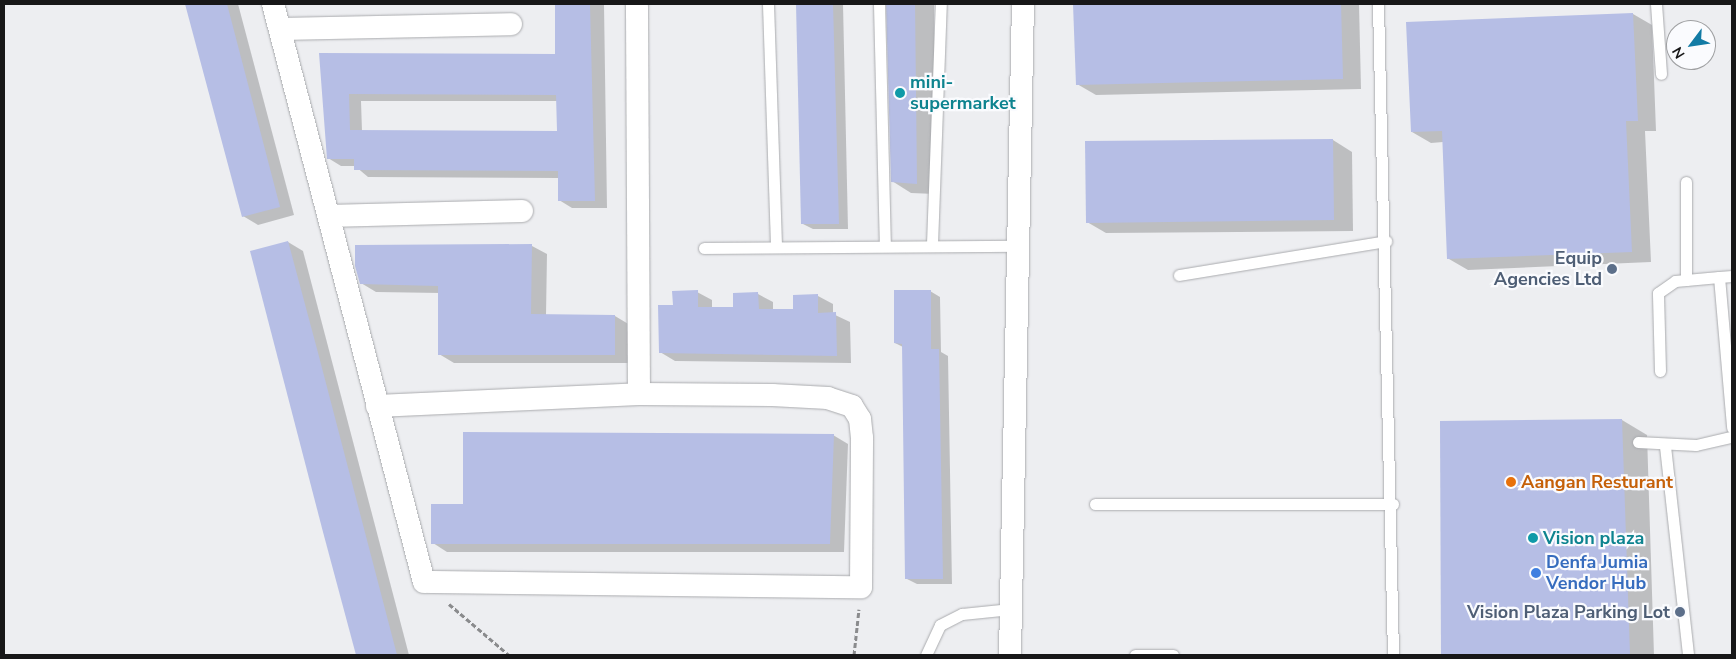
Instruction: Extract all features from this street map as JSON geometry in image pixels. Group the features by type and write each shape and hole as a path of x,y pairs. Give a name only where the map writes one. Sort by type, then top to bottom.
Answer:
{"street":[{"path":"273,4 377,406 424,582 861,587 862,438 860,419 852,406 828,398 772,395 639,394 377,406"},
{"path":"637,4 639,394"},
{"path":"1010,655 1023,4"},
{"path":"280,29 511,24"},
{"path":"329,216 522,211"}],"lane":[{"path":"768,4 776,247"},
{"path":"880,4 885,245"},
{"path":"932,244 940,4"},
{"path":"1378,4 1393,504 1393,655"},
{"path":"1656,4 1661,74"},
{"path":"1686,182 1686,280"},
{"path":"1179,275 1386,241"},
{"path":"704,248 932,244 1017,246"},
{"path":"1660,371 1658,293 1686,280 1732,276"},
{"path":"1719,277 1732,427"},
{"path":"1638,442 1665,446 1732,437"},
{"path":"1665,446 1688,655"},
{"path":"1095,504 1393,504"},
{"path":"926,655 940,625 962,614 1011,609"},
{"path":"1135,654 1173,655"}],"path":[{"path":"424,582 509,655"},
{"path":"854,655 861,587"}],"building":[{"path":"185,4 227,4 280,207 242,217"},
{"path":"555,4 590,4 595,201 558,201 558,171 354,170 354,159 327,159 319,53 555,54","holes":["349,94 556,95 557,131 350,130"]},
{"path":"796,4 833,4 839,224 801,224"},
{"name":"mini- supermarket","path":"886,4 915,4 917,184 891,182"},
{"path":"1073,4 1341,4 1343,79 1076,85"},
{"path":"1633,13 1638,121 1626,121 1632,252 1447,259 1442,131 1411,132 1406,22"},
{"path":"1333,139 1334,220 1086,223 1085,141"},
{"path":"288,241 397,655 356,655 323,532 250,251"},
{"path":"532,244 531,314 615,315 615,355 438,355 438,286 360,284 355,266 355,245"},
{"path":"698,290 698,307 733,307 733,293 758,292 759,309 793,309 793,295 818,294 818,313 836,312 837,356 659,353 658,305 673,305 672,291"},
{"path":"894,290 931,290 931,349 939,349 943,579 905,579 902,344 894,343"},
{"name":"Vision plaza","path":"1622,419 1630,655 1441,655 1440,421"},
{"path":"463,432 834,434 830,544 431,544 431,504 463,504"}],"place":[{"name":"mini- supermarket","path":"900,93"},
{"name":"Equip Agencies Ltd","path":"1612,269"},
{"name":"Aangan Resturant","path":"1511,482"},
{"name":"Vision plaza","path":"1533,538"},
{"name":"Denfa Jumia Vendor Hub","path":"1536,573"},
{"name":"Vision Plaza Parking Lot","path":"1680,612"}]}
